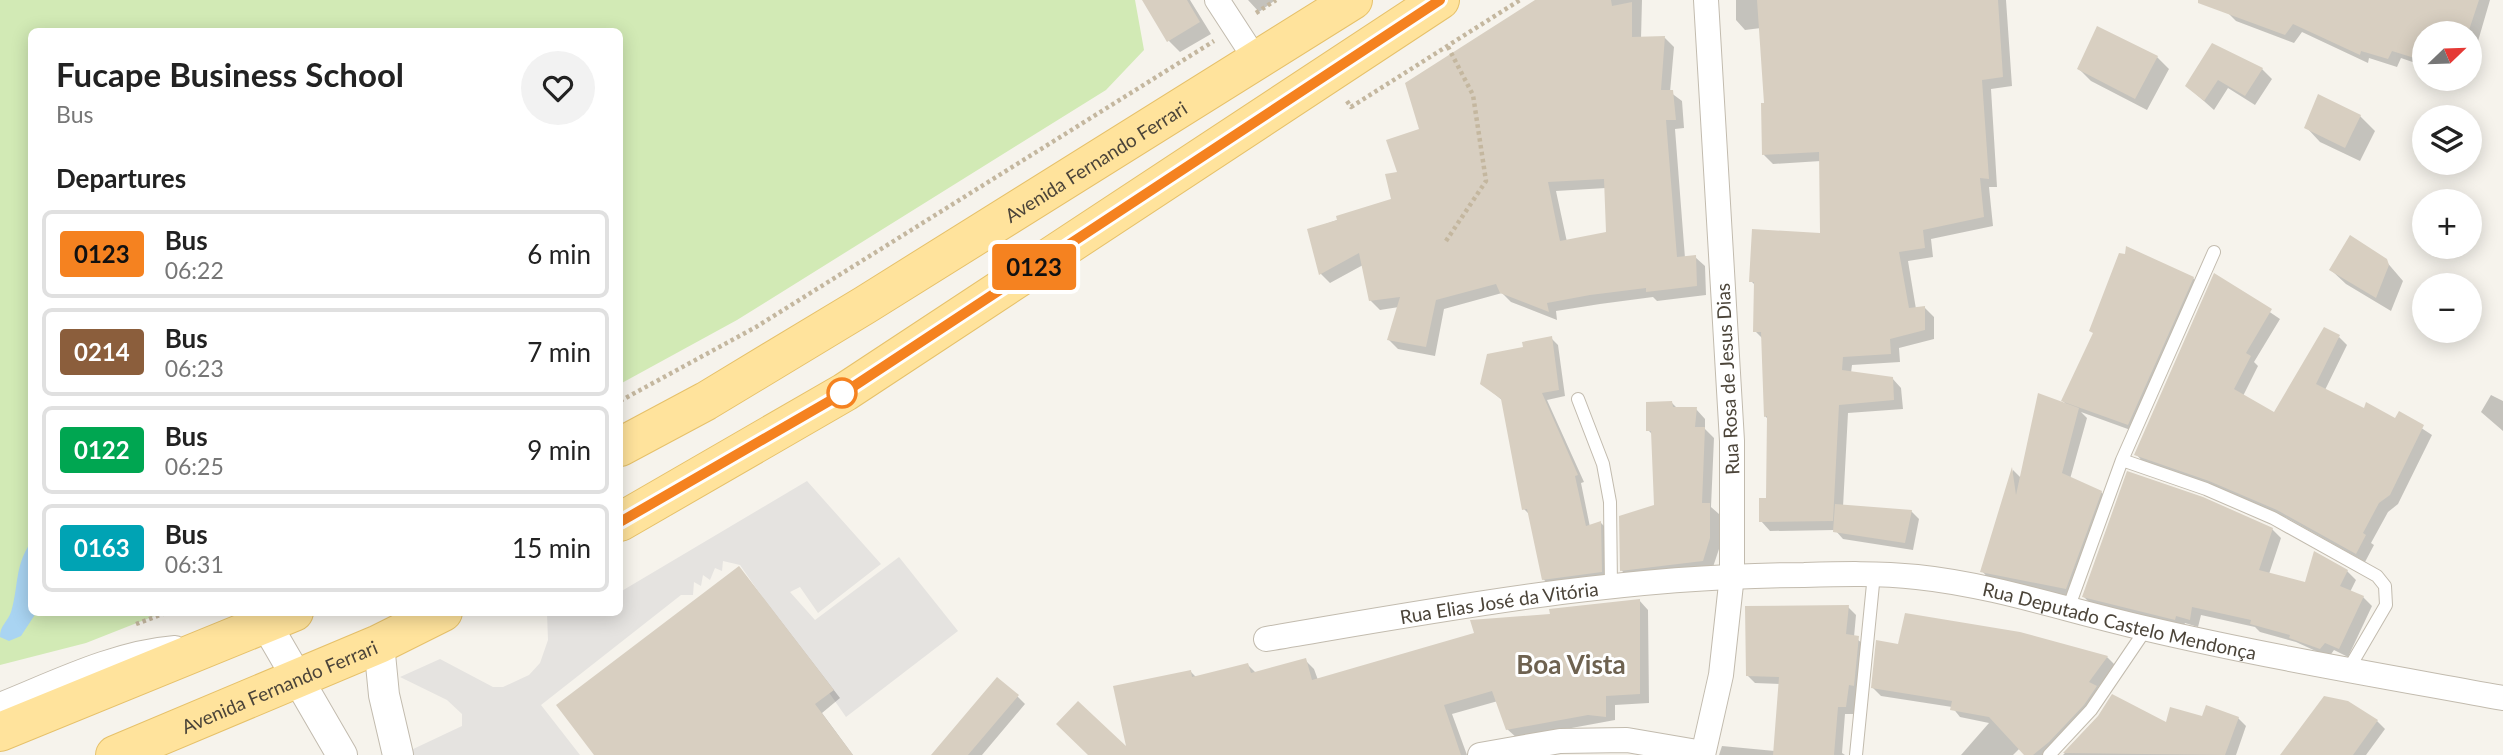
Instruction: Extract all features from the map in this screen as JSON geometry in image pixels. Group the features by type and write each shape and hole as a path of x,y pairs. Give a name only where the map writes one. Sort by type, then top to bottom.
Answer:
{"main road":[{"name":"Avenida Fernando Ferrari","path":"623,445 706,401 865,305 1353,0"},
{"path":"623,520 845,392 1440,0"},
{"name":"Avenida Fernando Ferrari","path":"115,755 379,644 435,616"},
{"path":"0,732 280,618"}],"street":[{"path":"1216,0 1256,60"},
{"name":"Rua Rosa de Jesus Dias","path":"1703,754 1721,675 1732,575 1732,441 1706,0"},
{"name":"Rua Deputado Castelo Mendonça","path":"1732,575 1874,574 1918,577 1989,589 2146,629 2503,698"},
{"name":"Rua Elias José da Vitória","path":"1266,639 1485,602 1611,586 1732,575"},
{"path":"280,618 296,679 342,755"},
{"path":"379,644 384,695 398,755"},
{"path":"0,705 93,668 145,652 172,648 207,649"},
{"path":"1480,755 1560,741 1627,740 1703,754"}],"lane":[{"path":"2068,610 2122,460 2214,252"},
{"path":"1578,399 1603,464 1610,502 1611,586"},
{"path":"2122,460 2206,489 2273,518 2377,576 2385,586 2386,605 2348,670"},
{"path":"1856,755 1874,574"},
{"path":"2049,755 2091,710 2146,629"}],"path":[{"path":"623,399 768,320 1276,0"},
{"path":"1351,107 1520,0"},
{"path":"1446,241 1486,181 1473,95 1447,45"}],"green space":[{"path":"0,0 1135,0 1144,50 1106,90 737,320 623,382 623,28 28,28 28,616 154,616 86,643 0,665"}],"shaded area":[{"path":"807,481 881,564 818,613 800,587 790,592 815,620 899,557 958,631 846,717 740,565 723,561 722,571 715,568 710,580 703,575 701,586 694,582 693,595 681,595 541,705 580,755 412,755 409,751 462,726 462,714 447,700 400,677 440,659 493,687 503,687 529,675 540,663 548,640 547,616 623,616 623,590"}],"water":[{"path":"28,547 28,616 34,616 21,636 9,641 0,637 0,633 11,612 19,568"}],"building":[{"path":"1142,0 1187,0 1200,22 1167,42"},
{"path":"1535,0 1611,0 1612,6 1632,2 1632,37 1665,36 1661,90 1673,90 1676,120 1666,120 1677,257 1696,255 1697,286 1646,292 1646,288 1590,295 1547,303 1549,312 1500,293 1496,284 1436,300 1426,347 1387,340 1400,297 1369,301 1359,253 1319,275 1307,229 1337,220 1336,216 1391,199 1385,174 1397,172 1386,140 1419,129 1405,83","holes":["1604,179 1606,232 1560,241 1548,182"]},
{"path":"1757,0 1998,0 2003,77 1982,80 1989,179 1980,178 1984,217 1923,230 1925,248 1899,252 1909,308 1925,306 1925,330 1890,339 1891,354 1843,357 1842,370 1893,377 1894,400 1839,405 1833,521 1759,522 1759,498 1766,498 1767,416 1764,417 1761,332 1753,332 1754,282 1749,282 1752,229 1820,233 1819,152 1762,155 1761,103 1764,103"},
{"path":"2198,0 2479,0 2472,21 2412,21 2412,57 2392,51 2388,59 2361,51 2360,55 2293,24 2285,35 2198,3"},
{"path":"2097,26 2158,56 2135,99 2077,69"},
{"path":"2212,43 2263,68 2245,96 2218,80 2204,101 2185,86"},
{"path":"2318,94 2361,115 2345,148 2304,128"},
{"path":"2350,235 2387,259 2389,265 2376,298 2329,270"},
{"path":"2126,246 2194,277 2128,425 2061,401 2093,333 2089,331 2119,253 2125,254"},
{"path":"2214,273 2272,309 2246,353 2251,356 2234,389 2274,412 2324,327 2340,335 2316,384 2364,408 2366,402 2395,418 2399,411 2424,425 2390,495 2379,503 2363,533 2366,535 2356,554 2277,510 2209,481 2134,455"},
{"path":"1552,336 1559,390 1542,393 1578,475 1575,476 1586,526 1601,521 1602,572 1542,580 1527,509 1522,510 1501,399 1480,384 1487,354 1523,347 1522,342"},
{"path":"2038,393 2079,408 2062,473 2102,491 2066,589 1980,572 2012,467 2016,495"},
{"path":"1672,401 1673,407 1697,407 1695,427 1705,427 1702,503 1710,503 1710,538 1703,561 1620,571 1619,516 1654,505 1651,431 1646,431 1646,402"},
{"path":"2127,471 2203,497 2273,528 2259,570 2305,582 2314,551 2348,570 2340,586 2364,596 2339,649 2325,643 2320,649 2289,638 2290,635 2250,624 2251,620 2192,607 2190,620 2176,616 2175,620 2082,597"},
{"path":"1835,504 1912,510 1905,543 1833,532"},
{"path":"739,566 834,690 815,704 853,755 594,755 556,705"},
{"path":"1640,599 1640,694 1606,696 1606,717 1588,715 1506,730 1492,691 1444,705 1461,755 1088,755 1056,724 1078,701 1126,746 1113,686 1191,670 1192,677 1248,663 1251,673 1306,658 1312,680 1474,633 1470,620 1550,614 1549,609"},
{"path":"1849,605 1846,634 1859,636 1854,686 1849,685 1846,707 1838,707 1834,755 1773,755 1779,677 1746,676 1745,606"},
{"path":"1905,613 2020,632 2108,656 2089,682 2097,686 2084,705 2049,742 2033,755 2024,755 1989,717 1950,710 1952,701 1871,688 1876,640 1898,644"},
{"path":"997,677 1019,695 968,755 931,755"},
{"path":"2112,694 2166,722 2170,707 2202,716 2206,705 2239,717 2225,755 2063,753 2098,716"},
{"path":"2324,696 2348,701 2378,720 2353,755 2280,755"}],"bus line":[{"name":"0123","path":"623,520 845,392 1440,0"}],"district":[{"name":"Boa Vista","path":"1571,664"}]}
